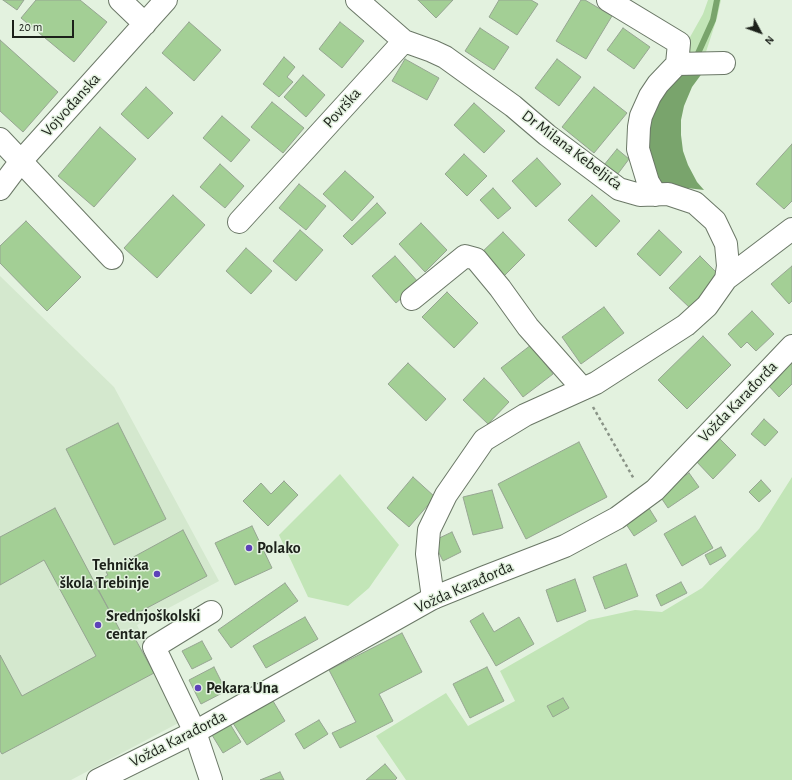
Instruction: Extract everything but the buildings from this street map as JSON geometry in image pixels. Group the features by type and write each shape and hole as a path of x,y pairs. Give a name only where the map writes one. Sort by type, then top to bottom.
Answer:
{"street":[{"path":"120,0 145,24"},
{"name":"Vojvođanska","path":"0,189 21,161 166,0"},
{"path":"356,0 404,41"},
{"path":"608,0 679,43 678,64 658,84 650,96 641,116 639,127 638,149 648,182 656,195"},
{"name":"Dr Milana Kebeljića","path":"404,41 445,57 513,106 547,135 619,189 640,195 668,194 695,203 715,221 726,244 728,266 726,279"},
{"name":"Površka","path":"239,222 404,41"},
{"path":"678,64 716,63"},
{"path":"0,139 112,258"},
{"path":"433,598 427,554 429,530 446,495 484,440 525,415 596,383 686,325 707,306 726,279 792,229"},
{"path":"412,299 466,256 476,259 500,288 528,327 583,389"},
{"name":"Vožda Karađorđa","path":"98,780 195,732 433,598 565,546 617,518 655,490 792,346"},
{"path":"211,612 154,647 195,732 211,780"}],"path":[{"path":"583,389 644,498"}],"shaded area":[{"path":"708,0 721,0 705,55 681,55 703,14"},
{"path":"679,71 703,72 692,87 684,106 681,120 681,135 683,151 688,165 697,182 704,190 653,184 646,129 650,112"},
{"path":"0,276 114,387 219,581 137,625 184,720 71,780 0,780"},
{"path":"340,474 399,545 369,588 348,606 308,597 279,535"},
{"path":"792,477 792,780 406,780 376,736 446,693 468,726 515,701 500,671 589,620 635,610 662,612 702,588 759,529"}],"waterway":[{"path":"695,60 713,20 717,0"}],"place":[{"name":"Polako","path":"249,548"},
{"name":"Tehnička škola Trebinje","path":"157,574"},
{"name":"Srednjoškolski centar","path":"98,625"},
{"name":"Pekara Una","path":"198,688"}]}
